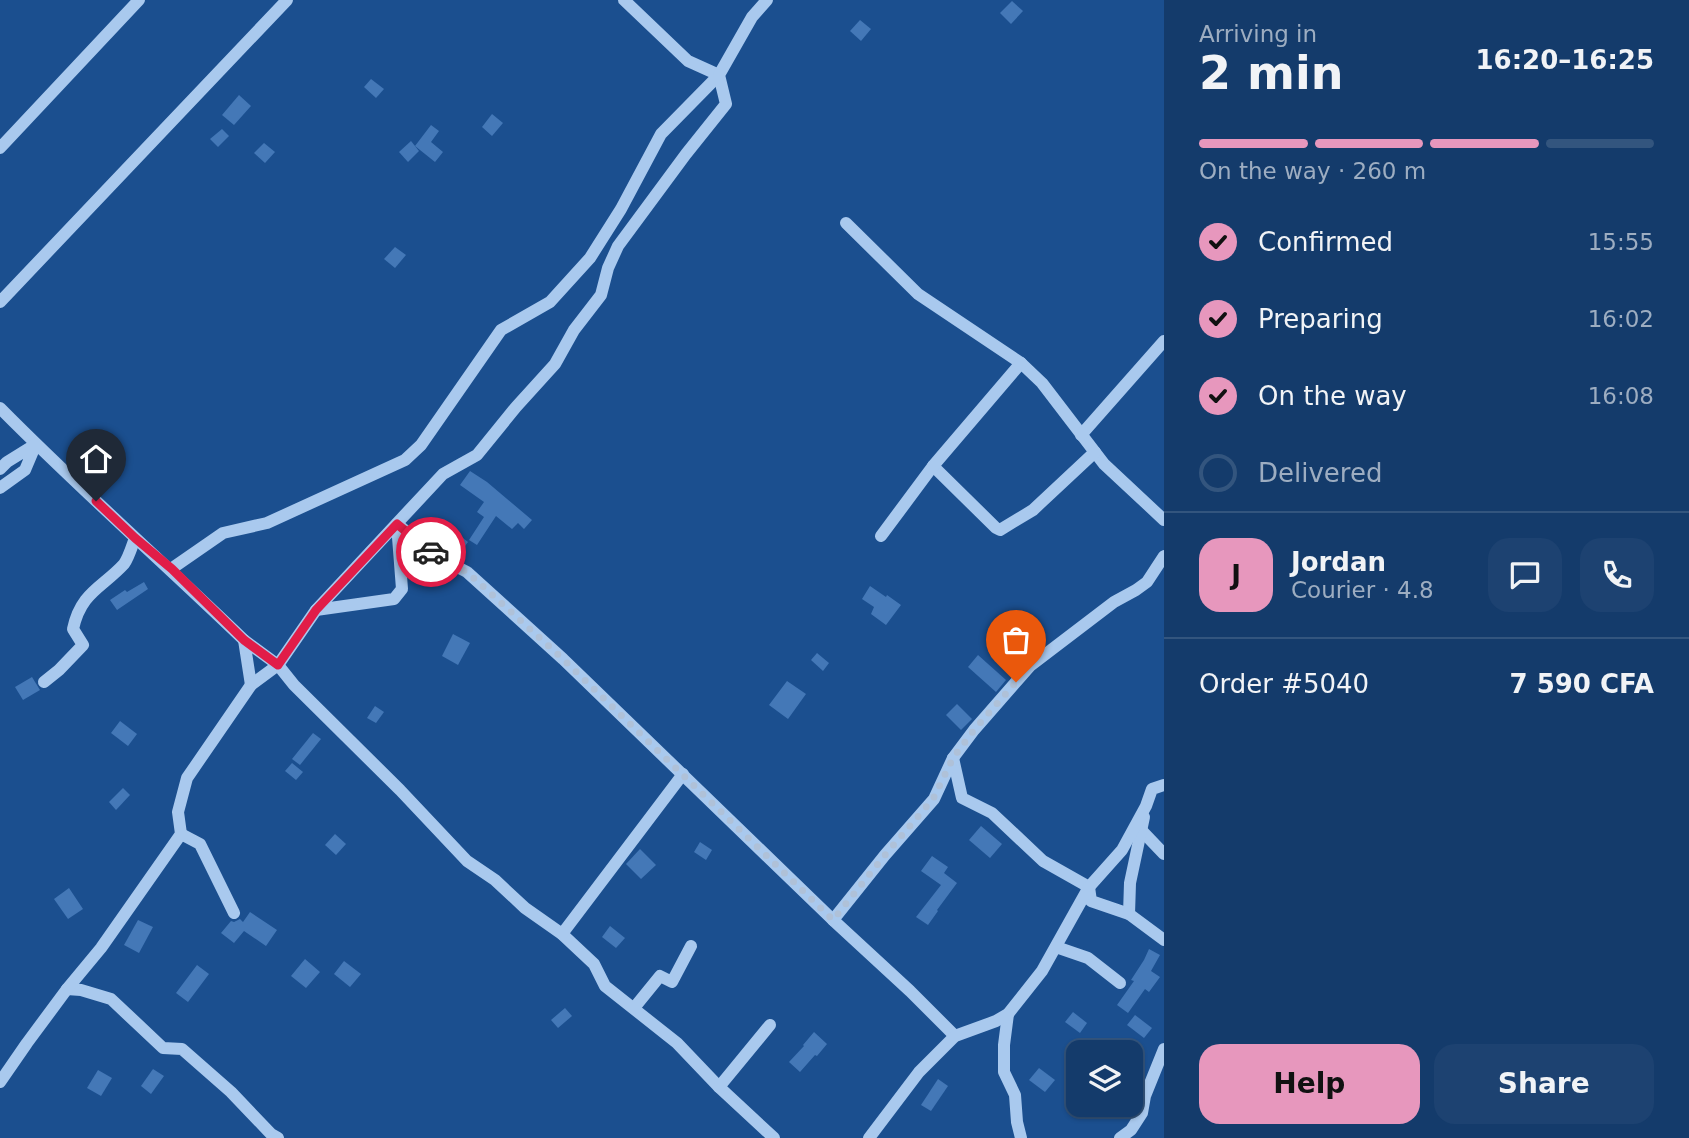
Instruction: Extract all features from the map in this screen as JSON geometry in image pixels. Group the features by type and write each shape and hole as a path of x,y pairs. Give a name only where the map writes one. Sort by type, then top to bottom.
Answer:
{"street":[{"path":"0,148 139,0"},
{"path":"0,302 287,0"},
{"path":"624,0 688,61 719,75"},
{"path":"172,569 223,533 267,523 404,460 421,445 501,330 550,302 590,258 621,209 661,134 719,75 752,18 767,0"},
{"path":"0,1082 67,989 101,948 181,834 178,812 187,778 251,685 278,665 316,610 443,474 477,454 555,364 574,330 601,295 608,268 618,247 726,104 719,75"},
{"path":"846,223 918,294 1021,363 1042,383 1104,464 1164,520"},
{"path":"590,258 618,247"},
{"path":"1081,435 1164,341"},
{"path":"881,536 933,466 1021,363"},
{"path":"0,408 244,640 278,665 294,685 467,861 562,934 594,964 605,986 677,1043 774,1138"},
{"path":"0,469 36,444"},
{"path":"0,488 24,470 36,444"},
{"path":"933,466 1000,530 1033,510 1095,452"},
{"path":"316,610 394,599 402,589 397,524"},
{"path":"397,524 438,557 467,572 563,659 955,1036"},
{"path":"44,682 60,670 83,645 73,629 76,616 92,591 125,562 135,538"},
{"path":"833,920 933,799 953,758 974,730 1030,666 1114,602 1147,582 1164,556"},
{"path":"244,640 251,685"},
{"path":"953,758 961,798 992,813 1043,861 1089,887"},
{"path":"562,934 683,774"},
{"path":"869,1138 919,1072 955,1036 1008,1014 1042,971 1089,887 1122,850 1146,806 1152,789 1164,785"},
{"path":"1129,914 1130,883 1146,806"},
{"path":"1142,831 1164,854"},
{"path":"181,834 200,844 234,913"},
{"path":"1089,887 1091,901 1129,914 1164,940"},
{"path":"634,1008 660,976 673,982 691,946"},
{"path":"1056,947 1088,958 1120,983"},
{"path":"67,989 81,990 111,999 163,1048 182,1049 278,1138"},
{"path":"1008,1014 1004,1072 1015,1096 1021,1138"},
{"path":"719,1087 770,1025"},
{"path":"1120,1138 1131,1130 1142,1113 1145,1096 1164,1049"}],"building":[{"path":"1012,1 1023,11 1011,24 1000,13"},
{"path":"860,20 871,29 861,41 850,31"},
{"path":"371,79 384,89 376,98 364,87"},
{"path":"239,95 251,106 234,125 222,115"},
{"path":"492,114 503,123 492,136 482,127"},
{"path":"431,125 439,131 431,142 443,152 435,162 415,146"},
{"path":"222,129 229,136 218,147 210,139"},
{"path":"411,141 419,151 408,162 399,152"},
{"path":"264,143 275,152 265,163 254,153"},
{"path":"395,247 406,255 395,268 384,259"},
{"path":"470,471 532,520 524,529 518,523 512,529 496,516 477,545 469,540 484,517 477,512 484,502 460,485"},
{"path":"459,535 468,542 459,554 450,548"},
{"path":"144,582 148,589 117,610 110,600"},
{"path":"870,586 901,605 886,625 871,614 874,607 862,599"},
{"path":"453,634 470,643 458,665 442,656"},
{"path":"1016,645 1028,655 1019,665 1008,654"},
{"path":"817,653 829,663 823,671 811,660"},
{"path":"978,655 1006,680 996,692 968,667"},
{"path":"32,677 40,690 23,700 15,687"},
{"path":"787,681 806,694 788,719 769,705"},
{"path":"957,704 972,719 961,730 946,715"},
{"path":"375,706 384,712 376,723 367,718"},
{"path":"120,721 137,734 128,746 111,733"},
{"path":"313,733 321,739 300,765 292,759"},
{"path":"292,763 303,772 296,780 285,771"},
{"path":"123,788 130,795 116,810 109,802"},
{"path":"981,826 1002,844 990,858 969,840"},
{"path":"335,834 346,844 336,855 325,845"},
{"path":"700,842 712,850 706,860 694,852"},
{"path":"640,849 656,865 641,879 626,864"},
{"path":"932,856 948,867 944,873 957,883 928,925 916,917 941,885 921,871"},
{"path":"69,888 83,909 68,919 54,899"},
{"path":"250,912 277,930 266,946 244,931 234,943 221,933 231,921 240,919 243,922"},
{"path":"138,920 153,927 139,953 124,945"},
{"path":"610,926 625,938 616,948 602,937"},
{"path":"1149,949 1160,955 1151,971 1160,977 1149,992 1145,989 1128,1013 1117,1005 1134,981 1131,980"},
{"path":"305,959 320,972 306,988 291,976"},
{"path":"344,961 361,974 350,987 334,974"},
{"path":"197,965 209,974 188,1002 176,993"},
{"path":"565,1008 572,1016 558,1028 551,1020"},
{"path":"1073,1012 1087,1023 1080,1033 1065,1022"},
{"path":"1135,1015 1152,1028 1144,1038 1127,1025"},
{"path":"814,1032 827,1044 800,1072 789,1062"},
{"path":"1039,1068 1055,1080 1045,1092 1029,1080"},
{"path":"153,1069 164,1076 151,1094 141,1086"},
{"path":"98,1070 112,1078 101,1096 87,1088"},
{"path":"938,1079 948,1086 931,1111 921,1105"}],"way so far":[{"path":"431,552 467,572 563,659 833,920 933,799 953,758 1016,682"}],"route":[{"path":"96,501 172,569 244,640 278,665 316,610 397,524 431,552"}]}
